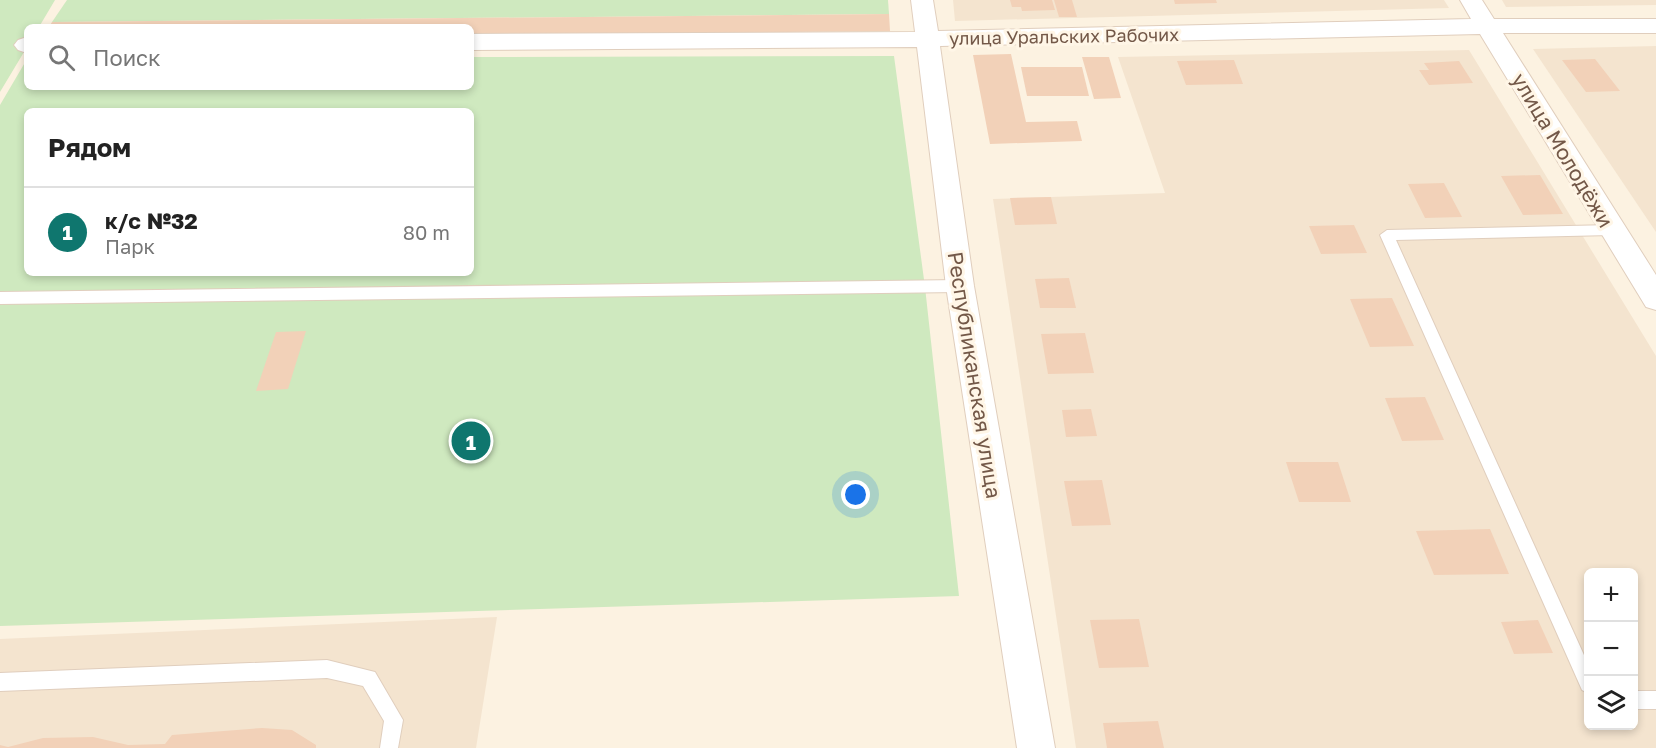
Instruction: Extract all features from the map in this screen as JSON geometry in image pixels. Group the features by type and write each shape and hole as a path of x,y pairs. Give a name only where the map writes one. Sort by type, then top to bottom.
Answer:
{"street":[{"name":"Республиканская улица","path":"922,0 960,286 1036,748"},
{"name":"улица Молодёжи","path":"1471,0 1656,299"},
{"name":"улица Уральских Рабочих","path":"474,42 927,39 1489,27 1656,26"}],"lane":[{"path":"1584,676 1387,235 1612,230"},
{"path":"0,298 960,286"},
{"path":"0,682 327,669 369,678 394,720 389,748"},
{"path":"1638,700 1656,700"}],"shaded area":[{"path":"953,0 1444,0 1449,8 955,21"},
{"path":"1502,0 1656,0 1656,5 1506,7"},
{"path":"1656,46 1656,232 1533,49"},
{"path":"1469,50 1656,356 1656,748 1076,748 993,199 1165,193 1118,57"},
{"path":"497,617 476,748 0,748 0,639"}],"green space":[{"path":"0,0 55,0 41,24 24,24 24,52 0,92"},
{"path":"67,0 888,0 889,14 52,22"},
{"path":"894,56 925,287 959,596 0,626 0,105 24,64 24,90 474,90 474,57"}],"building":[{"path":"1010,0 1052,0 1055,10 1022,11 1021,7 1012,7"},
{"path":"1054,0 1072,0 1077,17 1059,17"},
{"path":"1174,0 1216,0 1217,3 1175,4"},
{"path":"889,14 890,31 474,35 474,24 51,24 52,22"},
{"path":"1011,54 1026,122 1077,121 1082,141 990,144 973,55"},
{"path":"1082,57 1109,57 1121,98 1094,99"},
{"path":"1595,59 1620,91 1586,92 1562,60"},
{"path":"1234,60 1243,84 1186,85 1177,61"},
{"path":"1459,61 1473,83 1429,85 1419,70 1429,70 1424,63"},
{"path":"1021,67 1082,67 1089,96 1027,96"},
{"path":"1540,175 1563,214 1523,215 1501,176"},
{"path":"1444,183 1462,217 1425,218 1408,184"},
{"path":"1051,197 1057,224 1015,225 1010,198"},
{"path":"1354,225 1367,253 1321,254 1309,226"},
{"path":"1069,278 1076,308 1040,308 1035,279"},
{"path":"1392,298 1414,346 1370,347 1350,299"},
{"path":"306,331 288,389 256,391 276,332"},
{"path":"1085,333 1094,373 1048,374 1041,334"},
{"path":"1425,397 1444,440 1402,441 1385,398"},
{"path":"1091,409 1097,436 1066,437 1062,410"},
{"path":"1286,462 1338,462 1351,502 1299,502"},
{"path":"1102,480 1111,525 1072,526 1064,481"},
{"path":"1490,529 1509,574 1434,575 1416,531"},
{"path":"1139,619 1149,667 1099,668 1090,620"},
{"path":"1538,620 1553,653 1514,654 1501,622"},
{"path":"1158,721 1164,748 1107,748 1103,723"},
{"path":"262,728 292,730 316,745 316,748 0,748 0,745 8,747 43,738 93,737 128,745 165,744 172,735"}],"place":[{"name":"к/с №32","path":"471,441"}]}
